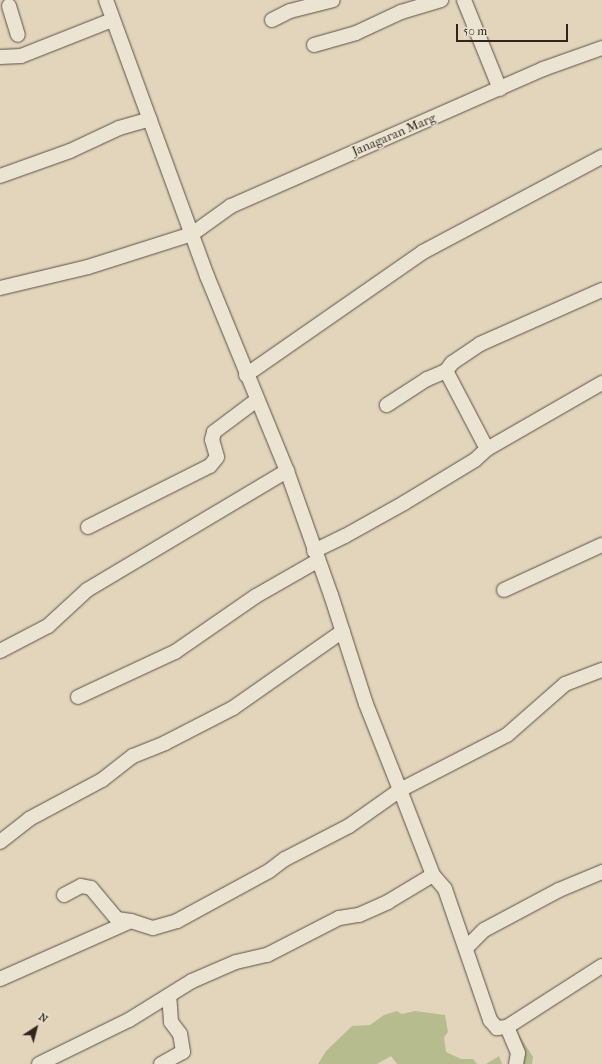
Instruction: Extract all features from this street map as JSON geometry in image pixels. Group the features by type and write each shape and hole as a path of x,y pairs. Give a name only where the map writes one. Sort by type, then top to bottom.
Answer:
{"street":[{"path":"107,0 112,20 192,234 246,375 287,471 343,631 366,704 433,875 445,889 456,927 466,948 490,1020 497,1028 507,1027 602,966"},
{"path":"272,20 290,11 333,0"},
{"path":"314,46 356,33 401,12 441,0"},
{"path":"464,0 500,89"},
{"path":"5,5 18,36"},
{"path":"0,57 21,56 112,20"},
{"name":"Janagaran Marg","path":"0,288 88,267 192,234 231,206 500,89 602,48"},
{"path":"0,176 70,151 120,128 150,119"},
{"path":"246,375 424,252 602,157"},
{"path":"387,405 427,379 446,371 452,363 480,344 602,290"},
{"path":"446,371 487,449"},
{"path":"78,697 174,652 345,536 404,503 475,460 487,449 602,383"},
{"path":"88,527 210,466 217,456 212,440 214,432 257,400"},
{"path":"0,651 48,626 87,590 287,471"},
{"path":"504,590 602,545"},
{"path":"0,842 29,819 102,780 133,756 233,708 343,631"},
{"path":"64,895 81,886 91,888 117,919 131,921 153,928 177,921 269,870 285,858 349,826 400,790 507,735 565,684 602,670"},
{"path":"466,948 484,930 559,890 602,872"},
{"path":"39,1064 129,1020 149,1006 169,996 192,981 236,962 267,955 339,918 359,915 388,902 433,875"},
{"path":"0,979 131,921"},
{"path":"161,1064 183,1052 180,1034 171,1022 169,996"},
{"path":"507,1027 518,1053 516,1064"}],"green space":[{"path":"397,1011 402,1014 415,1011 445,1015 448,1032 444,1037 446,1052 461,1059 473,1059 477,1064 397,1064 391,1056 377,1064 318,1064 326,1051 352,1026 370,1025 384,1015"},
{"path":"514,1027 533,1057 532,1064 522,1064"},
{"path":"499,1056 502,1064 486,1064"}]}
